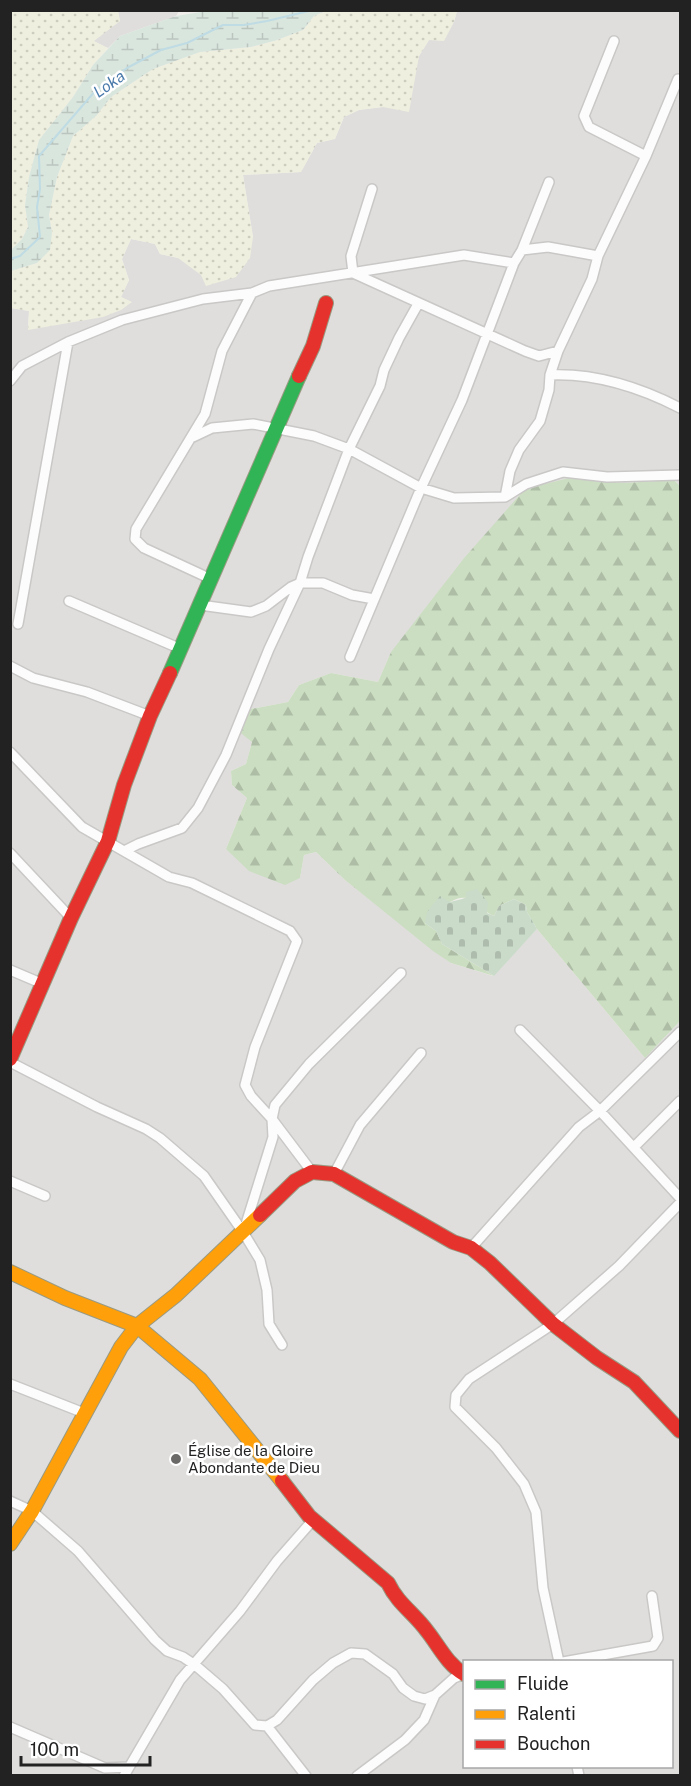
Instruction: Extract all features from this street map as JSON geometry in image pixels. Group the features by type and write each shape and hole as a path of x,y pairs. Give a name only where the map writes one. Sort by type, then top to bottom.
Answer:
{"street":[{"path":"614,41 584,116 589,127 646,156"},
{"path":"505,497 510,471 519,450 540,420 558,351 592,279 598,256 646,156 678,79"},
{"path":"350,657 462,400 514,262 522,250 549,182"},
{"path":"353,273 351,256 372,189"},
{"path":"522,250 548,247 598,256"},
{"path":"10,381 22,366 68,342 122,320 203,299 252,293 268,286 464,255 514,262"},
{"path":"353,273 418,304 539,356 558,351"},
{"path":"211,579 144,548 135,539 136,529 205,414 222,351 252,293"},
{"path":"282,1345 269,1324 267,1290 260,1260 204,1176 160,1138 146,1129 97,1107 10,1061 71,918 108,841 124,785 150,716 181,649 275,427 313,346 326,303"},
{"path":"124,851 182,828 198,808 226,755 269,649 300,583 349,449 380,386 384,370 399,338 418,304"},
{"path":"18,624 68,342"},
{"path":"550,375 573,374 604,380 649,392 681,408"},
{"path":"193,437 212,428 253,423 314,436 349,449 422,488 454,498 505,497 526,484 563,472 607,477 681,475"},
{"path":"200,605 252,612 266,606 300,583 324,583 352,595 374,600"},
{"path":"69,601 181,649"},
{"path":"10,666 33,678 87,692 150,716"},
{"path":"10,752 82,827 169,877 192,883 290,931 297,941 255,1047 245,1085 251,1096 272,1119 312,1172"},
{"path":"10,853 71,918"},
{"path":"10,970 43,984"},
{"path":"243,1232 273,1137 272,1119 275,1105 309,1064 400,973"},
{"path":"520,1030 681,1198"},
{"path":"471,1248 579,1127 600,1111 681,1032"},
{"path":"334,1174 360,1125 421,1053"},
{"path":"634,1147 681,1101"},
{"path":"10,1544 32,1511 120,1347 137,1326 176,1295 296,1181 312,1172 334,1174 453,1242 471,1248 490,1263 553,1324 597,1358 634,1382 681,1431"},
{"path":"10,1181 45,1196"},
{"path":"561,1660 543,1588 536,1512 524,1484 496,1448 455,1407 456,1395 469,1379 553,1324 619,1266 681,1203"},
{"path":"10,1272 73,1302 137,1326 200,1379 252,1441 313,1520 388,1583 395,1598 426,1629 453,1668 463,1673"},
{"path":"10,1384 84,1413"},
{"path":"10,1501 32,1511 78,1551 117,1599 141,1621 155,1640 167,1651 195,1665 223,1689 255,1725 267,1726 277,1720 313,1680 333,1663 351,1653 365,1654 370,1657 393,1674 403,1688 414,1696 425,1699 435,1695 454,1678 463,1675"},
{"path":"10,1727 105,1768 126,1772 180,1680 240,1611 277,1561 313,1520"},
{"path":"572,1660 653,1646 658,1638 652,1596"},
{"path":"357,1776 405,1740 424,1720 435,1695"},
{"path":"267,1726 306,1776"}],"shaded area":[{"path":"118,11 179,11 176,16 120,36 108,48 93,41 120,21"},
{"path":"457,11 680,11 680,486 674,480 623,483 573,477 391,652 378,682 331,673 299,685 288,702 251,709 252,742 246,764 231,771 232,785 247,798 226,849 300,878 304,855 316,852 345,880 451,963 493,976 537,929 645,1058 680,1021 680,1775 11,1776 11,308 29,311 28,325 131,302 121,297 129,280 122,259 131,239 155,244 160,254 178,258 253,237 243,175 301,172 317,143 335,139 344,117 359,110 383,107 414,76 419,56 429,40 454,22"}],"green space":[{"path":"213,10 325,11 314,16 303,30 277,40 251,47 200,52 153,69 111,97 96,116 73,136 57,177 49,215 52,233 50,250 37,263 11,271 11,250 22,239 28,227 25,205 29,177 39,140 73,97 93,65 120,36 176,16"},
{"path":"11,11 118,11 120,21 94,41 108,48 93,65 73,97 39,140 29,177 25,205 28,227 22,239 11,250"},
{"path":"325,11 457,11 444,41 429,40 419,56 409,112 383,107 359,110 344,117 335,139 317,143 301,172 243,175 253,237 250,258 236,277 206,286 201,275 178,258 160,254 155,244 131,239 122,259 129,280 121,297 132,302 121,310 103,317 28,330 29,311 11,308 11,271 37,263 52,233 49,215 57,177 73,136 96,116 111,97 153,69 200,52 251,47 277,40 303,30 314,16"},
{"path":"573,477 623,483 674,480 680,486 680,1021 645,1058 537,929 527,912 526,905 514,899 499,906 494,916 470,899 461,898 444,906 425,923 436,931 442,944 494,976 451,963 433,951 345,880 316,852 304,855 300,878 285,885 249,871 226,849 247,798 232,785 231,771 246,764 252,742 237,730 251,709 288,702 299,685 331,673 378,682 391,652 465,557 525,489"},
{"path":"477,889 488,902 487,913 494,916 499,906 514,899 526,905 527,912 537,929 494,976 442,944 436,931 425,923 427,912 440,896 450,902 466,898 466,892"}],"waterway":[{"name":"Loka","path":"10,259 20,256 40,237 37,207 40,189 39,156 96,90 127,68 161,50 187,43 223,25 244,25 313,10"}],"traffic: fast":[{"path":"170,673 299,376"}],"traffic: slow":[{"path":"10,1544 32,1511 121,1347 137,1326 176,1295 260,1215"},
{"path":"10,1272 65,1298 137,1326 200,1379 282,1481"}],"traffic: jam":[{"path":"299,376 313,346 326,303"},
{"path":"10,1059 71,918 108,841 124,785 150,716 170,673"},
{"path":"260,1215 295,1181 312,1172 334,1174 453,1242 471,1248 490,1263 553,1324 597,1358 634,1382 680,1431"},
{"path":"282,1481 309,1516 388,1583 396,1597 422,1625 448,1660 463,1673"}],"place":[{"name":"Église de la Gloire Abondante de Dieu","path":"176,1459"}]}
